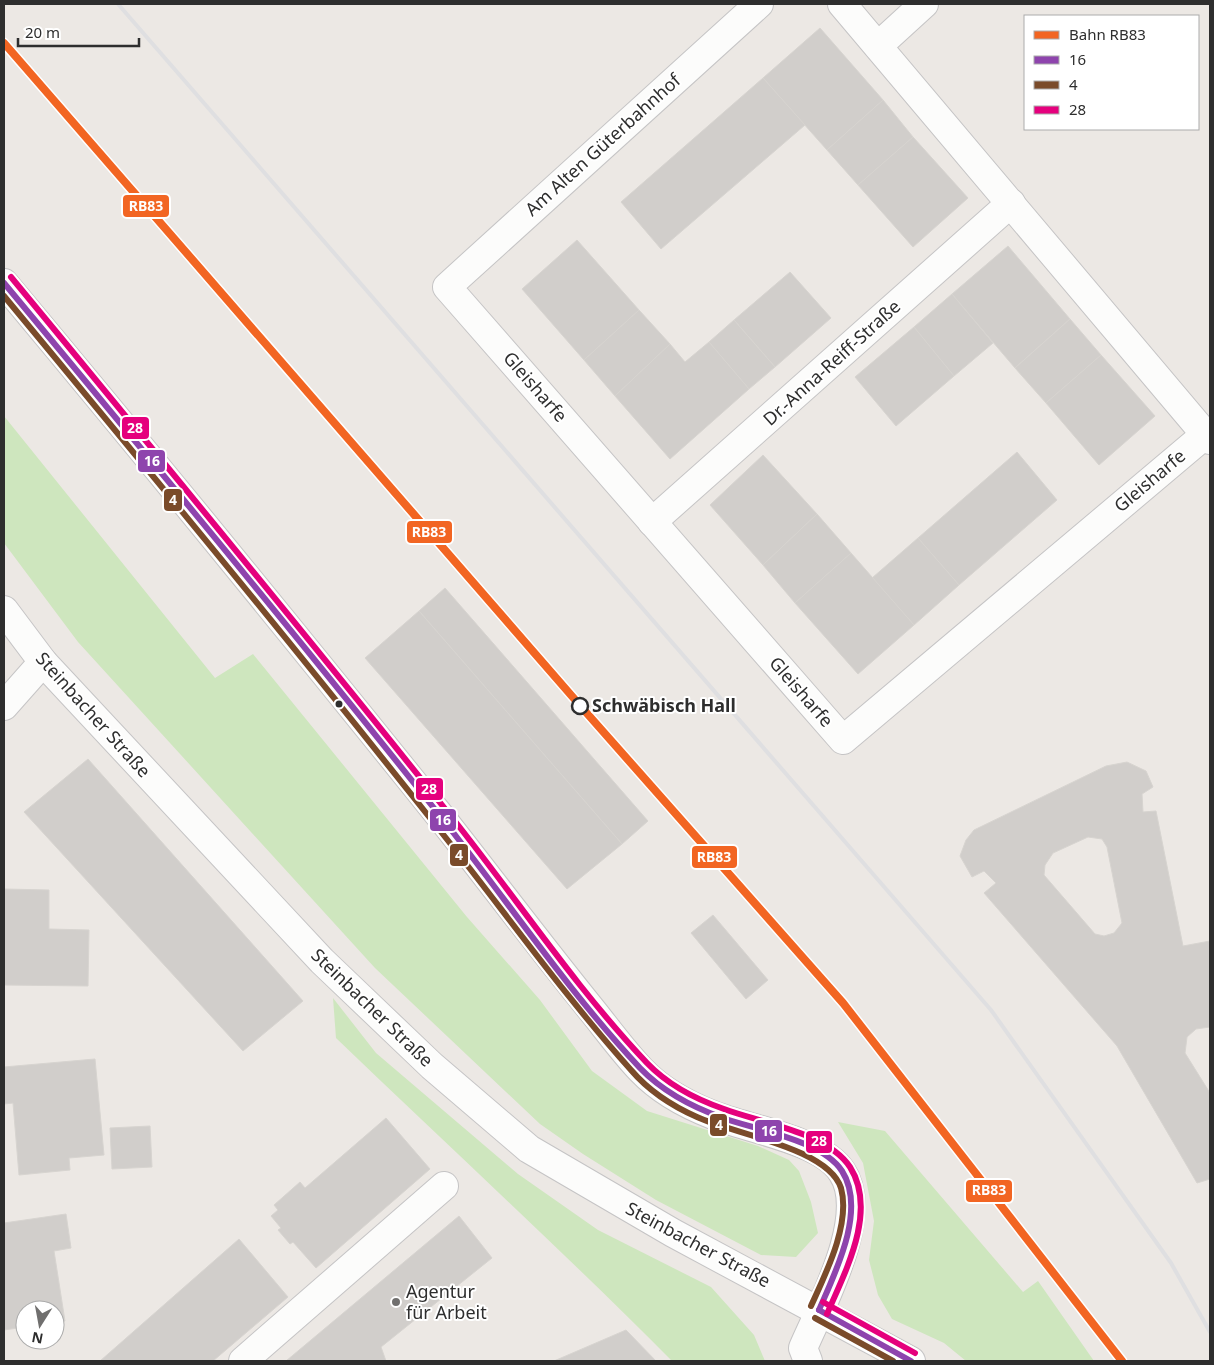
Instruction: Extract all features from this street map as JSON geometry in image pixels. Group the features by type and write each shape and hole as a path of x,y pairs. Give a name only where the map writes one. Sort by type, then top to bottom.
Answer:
{"street":[{"path":"842,4 1208,437"},
{"path":"878,46 924,4"},
{"name":"Am Alten Güterbahnhof","path":"447,287 752,6"},
{"name":"Dr.-Anna-Reiff-Straße","path":"652,522 1012,203"},
{"path":"4,283 441,818 575,990 643,1072 673,1096 711,1114 810,1147 831,1158 844,1174 850,1194 850,1220 844,1252 803,1348 808,1361"},
{"name":"Gleisharfe","path":"447,287 843,740 1208,437"},
{"name":"Steinbacher Straße","path":"4,610 43,662 322,961 432,1066 529,1149 673,1233 911,1361"},
{"path":"4,706 43,662"},
{"path":"243,1361 422,1221 444,1186"}],"green space":[{"path":"4,416 215,678 253,654 467,917 540,1000 592,1071 647,1111 758,1146 789,1160 799,1171 811,1202 818,1233 796,1257 761,1255 656,1200 583,1154 540,1124 375,968 78,642 4,543"},
{"path":"333,998 376,1053 518,1174 598,1230 711,1287 754,1335 765,1361 672,1361 336,1038"},
{"path":"838,1122 885,1131 1023,1292 1038,1281 1094,1361 966,1361 944,1343 892,1319 878,1295 869,1260 874,1221 863,1163"}],"building":[{"path":"820,28 883,100 827,150 763,78"},
{"path":"763,78 805,125 661,249 621,202"},
{"path":"883,100 913,137 858,185 827,150"},
{"path":"913,137 968,198 913,247 858,185"},
{"path":"577,240 639,310 584,360 522,289"},
{"path":"1008,246 1070,319 1015,368 952,294"},
{"path":"790,272 831,318 775,367 734,320"},
{"path":"952,294 993,343 954,376 914,327"},
{"path":"639,310 670,344 615,396 584,360"},
{"path":"1070,319 1101,355 1046,403 1015,368"},
{"path":"734,320 775,367 749,389 709,342"},
{"path":"914,327 954,376 896,426 855,377"},
{"path":"709,342 749,389 670,459 615,396 670,344 685,362"},
{"path":"1101,355 1155,416 1099,465 1046,403"},
{"path":"1017,452 1057,500 959,585 918,538"},
{"path":"763,455 817,514 763,565 710,505"},
{"path":"817,514 851,553 795,603 763,565"},
{"path":"918,538 959,585 914,625 872,578"},
{"path":"851,553 914,625 858,674 795,603"},
{"path":"445,588 648,821 622,844 419,611"},
{"path":"419,611 622,844 567,889 365,658"},
{"path":"88,759 303,1001 243,1051 24,812"},
{"path":"1127,762 1146,771 1153,787 1142,794 1143,812 1156,811 1183,946 1210,941 1210,1027 1196,1029 1187,1037 1185,1053 1210,1093 1210,1179 1197,1183 1117,1046 984,893 996,883 984,871 972,877 960,856 966,840 974,830 1106,766","holes":["1088,837 1102,839 1107,847 1122,923 1114,933 1104,936 1095,934 1044,875 1045,865 1053,853"]},
{"path":"4,889 49,890 49,929 89,930 88,986 4,985"},
{"path":"713,915 768,980 746,999 691,933"},
{"path":"95,1059 104,1155 69,1158 70,1170 19,1175 13,1103 4,1104 4,1067"},
{"path":"386,1118 430,1169 316,1268 293,1242 290,1244 278,1230 281,1228 271,1216 278,1210 274,1205 300,1182 305,1188"},
{"path":"150,1126 152,1167 112,1169 110,1128"},
{"path":"66,1214 71,1248 54,1251 62,1300 15,1300 15,1328 4,1330 4,1223"},
{"name":"Agentur für Arbeit","path":"459,1216 492,1258 381,1347 386,1361 286,1361"},
{"path":"239,1239 288,1297 213,1361 100,1361"},
{"path":"626,1330 656,1361 554,1361"}],"railway":[{"path":"118,4 991,1010 1171,1263 1210,1332"}],"rail line":[{"name":"RB83","path":"4,43 584,710 843,1003 1122,1361"}],"transit line":[{"name":"28","path":"11,277 338,676 471,842 569,971 647,1063 673,1085 692,1096 724,1109 810,1137 840,1155 850,1167 858,1184 861,1203 860,1222 850,1261 827,1314"},
{"name":"16","path":"4,283 333,683 466,848 587,1008 640,1068 658,1084 689,1104 723,1118 787,1137 820,1151 842,1171 849,1187 851,1204 850,1222 840,1260 819,1310"},
{"name":"4","path":"4,296 274,624 459,854 580,1010 638,1078 661,1097 688,1113 799,1152 818,1162 833,1174 841,1188 843,1202 840,1233 829,1265 811,1306"},
{"name":"28","path":"823,1302 915,1353"},
{"name":"16","path":"819,1310 911,1361"},
{"name":"4","path":"815,1318 893,1361"}],"place":[{"name":"Schwäbisch Hall","path":"580,706"},
{"name":"Agentur für Arbeit","path":"396,1302"}]}
